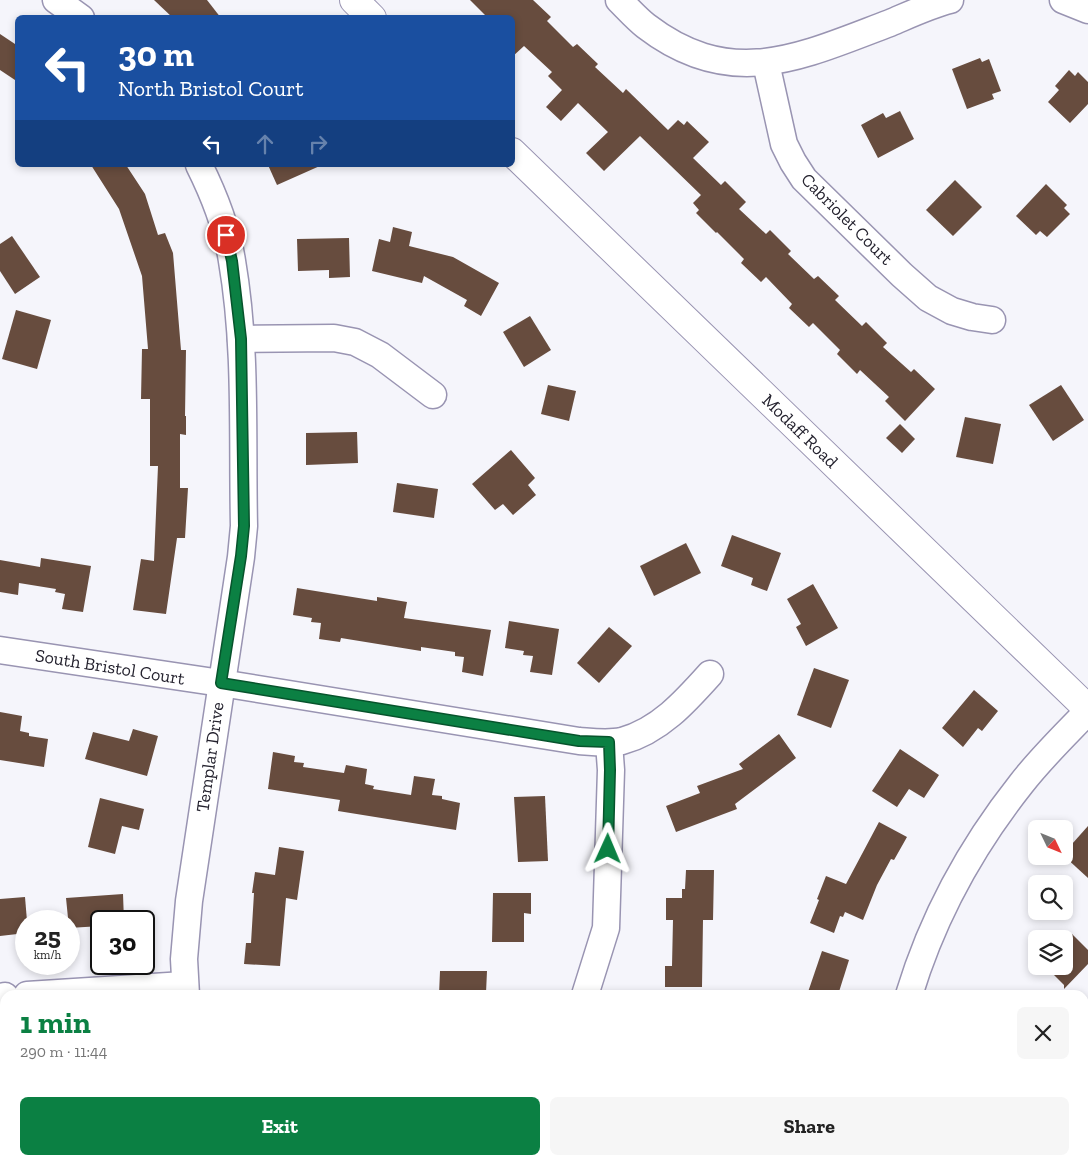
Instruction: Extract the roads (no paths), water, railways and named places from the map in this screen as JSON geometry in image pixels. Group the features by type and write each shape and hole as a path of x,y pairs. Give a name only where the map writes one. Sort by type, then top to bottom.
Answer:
{"street":[{"path":"56,0 77,15"},
{"path":"354,0 369,15"},
{"path":"619,0 646,26 670,42 694,53 739,64 766,63 810,53 947,0"},
{"path":"1063,0 1088,10"},
{"name":"Cabriolet Court","path":"766,63 784,144 804,178 902,275 928,298 952,311 992,320"},
{"name":"Modaff Road","path":"515,155 1088,710"},
{"name":"Templar Drive","path":"185,990 185,943 190,901 244,526 241,339 232,261 222,222 200,167"},
{"path":"241,339 334,338 355,342 380,355 433,396"},
{"name":"South Bristol Court","path":"0,650 221,683 579,741 622,741 642,734 663,721 686,701 710,674"},
{"path":"910,990 924,950 949,895 970,857 1022,782 1088,710"},
{"path":"587,990 606,928 609,742"}]}
